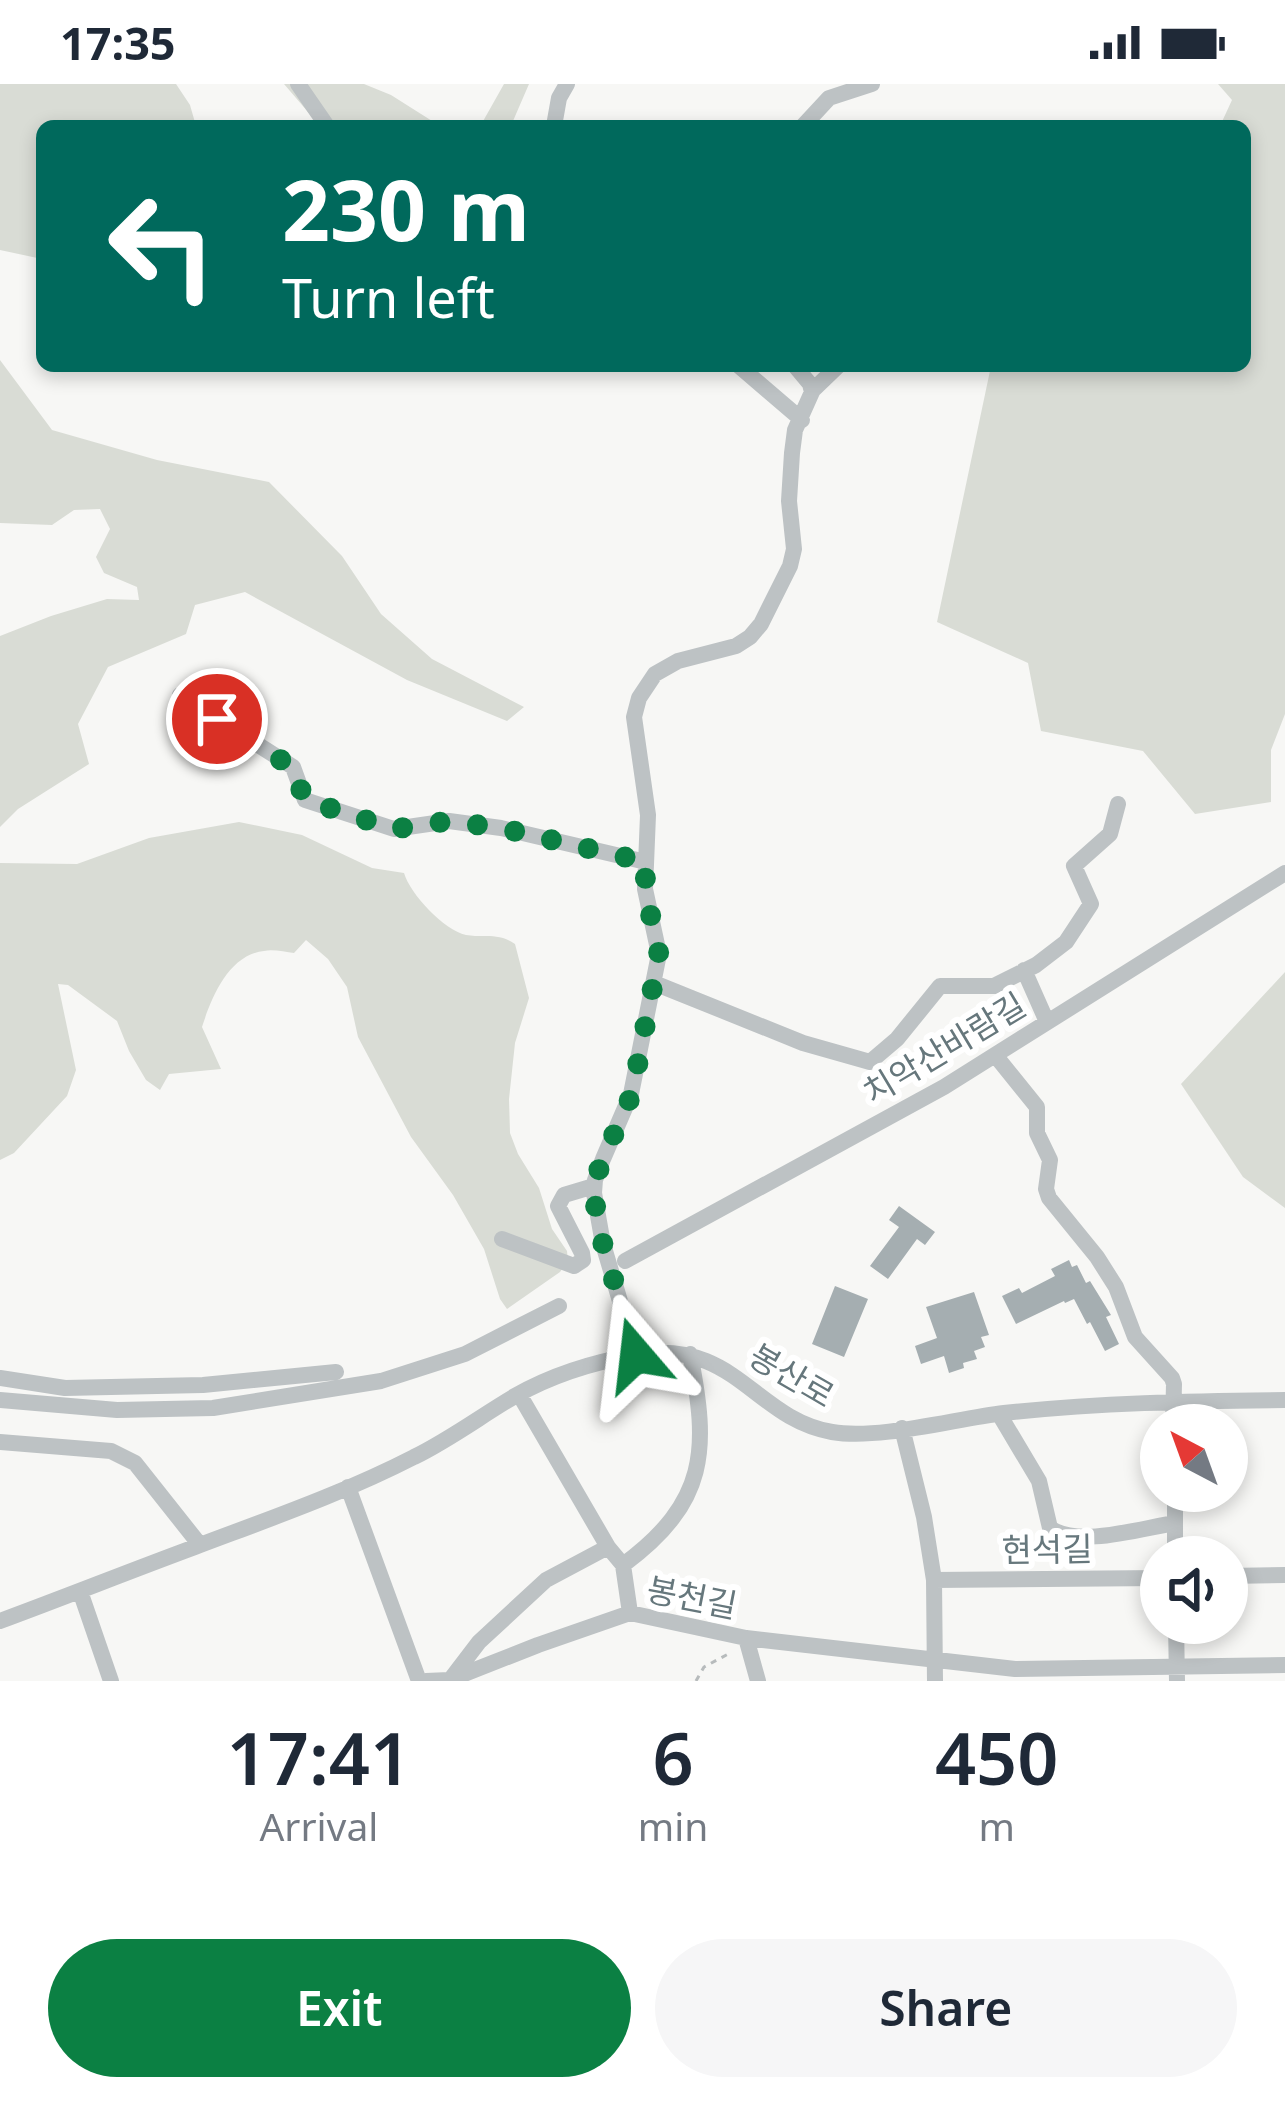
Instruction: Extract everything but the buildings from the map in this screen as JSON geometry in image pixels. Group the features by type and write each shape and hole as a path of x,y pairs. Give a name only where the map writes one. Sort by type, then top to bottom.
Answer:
{"street":[{"path":"298,84 323,120"},
{"path":"555,120 567,84"},
{"path":"809,120 829,98 872,84"},
{"path":"746,372 802,420"},
{"path":"799,372 812,391"},
{"path":"636,1355 603,1244 594,1186 632,1094 659,954 645,889 647,815 634,717 638,698 655,674 678,661 736,646 761,624 794,549 789,501 795,430 812,391 832,372"},
{"path":"180,695 292,767 305,800 394,829 449,821 501,828 646,862"},
{"path":"654,983 803,1042 870,1062 897,1039 940,986 994,986 1066,942 1091,904 1074,866 1110,834 1118,804"},
{"name":"치악산바람길","path":"625,1261 944,1087 1285,873"},
{"path":"1024,970 1047,1022"},
{"path":"994,1055 1037,1106 1037,1133 1050,1160 1049,1198 1107,1272 1135,1336 1172,1378 1172,1402"},
{"path":"502,1239 574,1266 580,1264 582,1253 558,1202 564,1195 594,1186"},
{"path":"0,1400 117,1410 213,1408 381,1381 465,1354 559,1306"},
{"path":"623,1565 646,1548 674,1516 698,1463 702,1437 689,1354"},
{"name":"봉산로","path":"0,1622 270,1520 417,1456 519,1394 582,1368 636,1355 689,1354 738,1378 783,1411 832,1432 858,1433 1099,1404 1285,1400"},
{"path":"0,1378 65,1388 202,1385 335,1372"},
{"path":"519,1394 623,1565 630,1613"},
{"path":"999,1414 1039,1481 1050,1528 1060,1535 1078,1538 1175,1523"},
{"path":"902,1428 934,1580 934,1681"},
{"path":"0,1442 111,1451 135,1463 200,1545"},
{"path":"348,1487 422,1681"},
{"path":"1175,1512 1175,1536"},
{"name":"봉천길","path":"449,1680 479,1642 546,1580 608,1547"},
{"path":"1248,1576 1285,1575"},
{"name":"현석길","path":"934,1580 1140,1577"},
{"path":"80,1591 111,1681"},
{"name":"봉천길","path":"422,1681 449,1680 630,1613 746,1638 934,1660 1015,1675 1177,1674 1285,1665"},
{"path":"746,1638 758,1681"},
{"path":"1176,1644 1177,1674"}],"path":[{"path":"695,1681 704,1667 741,1647 746,1638"}],"shaded area":[{"path":"0,84 176,84 194,120 36,120 36,258 0,250"},
{"path":"284,84 364,84 431,120 315,120"},
{"path":"504,84 529,84 513,120 484,120"},
{"path":"1218,84 1285,84 1285,714 1271,750 1271,802 1195,814 1143,751 1041,731 1028,663 937,622 990,372 1251,372 1251,120 1223,120 1232,100"},
{"path":"0,360 52,430 157,460 269,482 342,556 381,614 432,659 524,707 507,721 407,680 245,592 195,605 186,634 108,667 78,724 89,764 18,809 0,827 0,636 107,599 139,600 137,587 104,573 96,557 110,529 100,509 74,510 52,525 0,523"},
{"path":"239,822 302,835 372,868 404,873 420,901 457,932 515,944 529,998 515,1043 510,1133 539,1188 568,1261 560,1272 507,1309 484,1249 411,1137 358,1037 347,987 328,959 306,940 294,953 251,954 231,969 202,1027 221,1069 169,1074 160,1090 146,1080 117,1021 68,985 58,984 76,1070 67,1096 14,1153 0,1160 0,863 77,864 149,838"},
{"path":"1285,972 1285,1208 1243,1177 1181,1084"}],"route":[{"path":"217,719 292,767 305,800 394,829 449,821 501,828 646,862 645,889 659,954 632,1094 593,1193 636,1355"}]}
